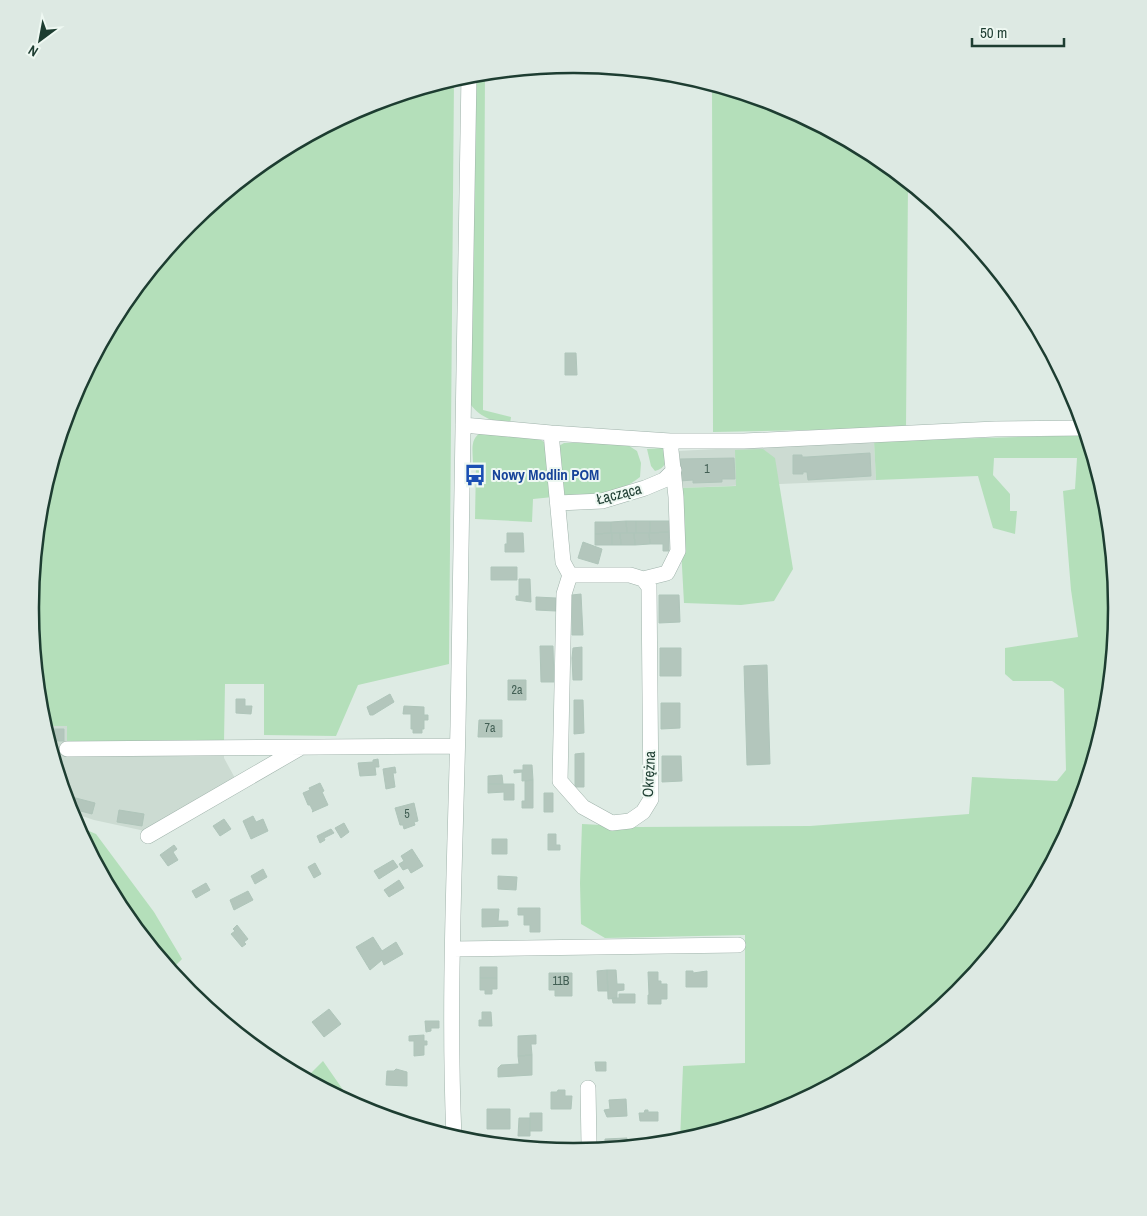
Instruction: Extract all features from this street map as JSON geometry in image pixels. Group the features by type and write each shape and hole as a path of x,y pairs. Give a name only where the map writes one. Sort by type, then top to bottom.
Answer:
{"street":[{"path":"454,1129 452,1088 453,950 469,84"},
{"path":"464,424 551,433 670,441 744,441 995,429 1077,428"},
{"path":"551,433 563,562 570,575 630,575 643,579 667,572 678,552 676,497 670,441"},
{"name":"Łącząca","path":"558,503 602,501 664,480 674,470"},
{"name":"Okrężna","path":"570,575 564,594 560,782 583,807 612,823 630,821 644,812 651,798 649,587 643,579"},
{"path":"68,749 457,746"},
{"path":"148,836 301,747"},
{"path":"453,950 738,944"},
{"path":"588,1088 589,1143"}],"shaded area":[{"path":"874,441 876,480 680,488 678,451"},
{"path":"52,726 67,726 224,751 224,758 236,780 145,831 80,815 79,813 67,780"}],"green space":[{"path":"485,81 483,410 511,417 510,424 484,416 471,405 476,83"},
{"path":"454,87 449,664 358,685 336,736 264,735 264,684 225,684 224,742 67,742 67,726 52,726 43,678 39,608 43,538 57,470 67,436 79,403 110,341 149,282 171,255 221,206 276,163 337,128 369,114 435,91"},
{"path":"712,91 778,114 810,128 871,163 908,191 906,428 713,432"},
{"path":"483,432 538,438 548,447 553,497 533,499 532,522 475,519 476,465 473,464 473,445 476,437"},
{"path":"1080,435 1098,504 1104,538 1107,573 1107,643 1104,678 1090,746 1068,813 1037,875 998,934 952,986 926,1010 871,1053 810,1088 745,1114 712,1125 680,1132 683,1066 745,1063 745,935 605,938 581,924 582,824 639,827 810,826 969,814 972,777 1057,781 1066,770 1064,689 1052,681 1013,681 1005,674 1005,648 1078,637 1071,590 1063,491 1075,489 1077,458 994,458 993,475 1010,494 1010,511 1017,511 1015,534 993,528 978,476 876,480 874,441"},
{"path":"623,442 637,451 641,463 640,477 632,483 605,493 566,497 562,493 557,447 564,443"},
{"path":"662,448 667,452 666,462 655,471 651,466 647,449"},
{"path":"763,449 775,458 793,569 774,601 741,605 684,603 678,493 680,488 736,486 735,450"},
{"path":"87,830 96,834 154,912 182,959 175,966 149,934 110,875"},
{"path":"323,1061 344,1091 337,1088 311,1073"}],"building":[{"path":"565,353 576,353 577,375 565,375"},
{"path":"870,453 871,476 808,480 807,472 793,474 793,455 807,457"},
{"path":"734,458 735,479 722,479 722,482 693,483 693,480 680,481 680,459"},
{"path":"626,521 627,533 611,533 611,522"},
{"path":"626,521 636,521 636,533 627,533"},
{"path":"636,521 650,521 650,533 636,533"},
{"path":"650,521 669,521 669,532 650,533"},
{"path":"595,522 611,522 611,533 595,534"},
{"path":"669,532 669,551 663,551 663,544 650,544 649,533"},
{"path":"507,533 523,533 524,552 505,552"},
{"path":"612,533 620,533 621,545 612,545"},
{"path":"612,533 612,545 595,545 595,534"},
{"path":"620,533 634,533 635,545 621,545"},
{"path":"634,533 649,533 650,544 635,545"},
{"path":"583,542 602,549 598,564 578,558"},
{"path":"491,567 517,567 517,580 491,580"},
{"path":"519,579 530,579 531,602 516,600 516,596 519,596"},
{"path":"581,594 583,635 572,635 572,595"},
{"path":"659,595 679,595 680,622 659,623"},
{"path":"536,597 556,598 556,611 536,610"},
{"path":"540,646 553,646 554,682 541,682"},
{"path":"582,647 582,680 573,680 573,648"},
{"path":"660,648 681,648 681,676 660,676"},
{"path":"767,665 770,764 747,765 744,666"},
{"path":"508,680 526,680 526,700 508,700"},
{"path":"390,694 394,702 370,715 367,707"},
{"path":"236,699 245,699 245,706 252,706 251,714 236,713"},
{"path":"574,700 583,700 584,733 574,734"},
{"path":"661,703 680,703 680,728 661,729"},
{"path":"404,706 424,707 424,715 428,715 428,720 424,720 422,733 413,733 413,729 411,729 411,714 403,714"},
{"path":"479,720 502,720 502,737 478,737"},
{"path":"53,729 64,729 64,741 56,741"},
{"path":"584,753 584,787 575,787 575,754"},
{"path":"662,756 681,756 682,781 662,782"},
{"path":"378,759 379,767 375,767 376,775 360,776 358,763 373,762 373,760"},
{"path":"523,765 532,765 533,780 522,781 522,772 514,773 514,770 523,770"},
{"path":"395,767 396,773 393,773 395,787 386,789 383,769"},
{"path":"502,775 503,784 488,784 488,776"},
{"path":"533,780 533,808 522,808 522,801 525,801 525,781"},
{"path":"320,783 328,805 312,812 303,793"},
{"path":"488,784 514,784 514,800 504,800 504,792 488,793"},
{"path":"544,793 553,793 553,812 544,812"},
{"path":"73,797 95,803 92,814 78,810"},
{"path":"414,803 418,821 414,822 415,825 404,829 403,825 400,825 395,808"},
{"path":"119,810 144,814 142,826 117,822"},
{"path":"253,816 256,822 263,819 268,831 251,839 243,821"},
{"path":"224,819 231,829 220,836 213,826"},
{"path":"344,823 349,832 341,838 335,828"},
{"path":"331,829 334,833 324,838 325,840 320,843 317,836"},
{"path":"548,834 556,834 556,845 560,845 560,850 548,850"},
{"path":"492,839 507,839 507,854 492,854"},
{"path":"174,845 177,849 173,852 178,860 168,866 160,855"},
{"path":"412,849 423,866 411,873 408,868 403,870 399,864 404,861 401,856"},
{"path":"393,860 398,867 379,879 374,871"},
{"path":"315,863 321,874 314,878 308,867"},
{"path":"263,869 267,877 255,884 251,876"},
{"path":"498,876 517,877 516,890 498,889"},
{"path":"399,880 404,888 389,897 384,890"},
{"path":"206,883 210,890 196,898 192,891"},
{"path":"248,891 253,900 234,910 230,900"},
{"path":"518,908 540,908 540,932 530,932 530,925 524,925 524,915 518,915"},
{"path":"482,909 499,909 498,921 508,921 508,926 482,927"},
{"path":"237,925 248,939 242,947 231,934 235,931 233,929"},
{"path":"373,937 382,951 396,942 403,954 384,965 382,960 370,970 356,947"},
{"path":"480,967 497,967 497,978 480,978"},
{"path":"607,970 608,991 598,991 597,971"},
{"path":"607,970 616,970 617,984 624,984 624,990 617,991 617,998 608,999"},
{"path":"686,971 693,971 693,973 707,971 707,987 686,987"},
{"path":"648,972 658,972 658,981 661,981 661,984 667,984 667,999 661,999 661,1004 648,1004"},
{"path":"549,973 572,973 572,996 555,996 555,990 549,990"},
{"path":"480,978 497,978 497,989 492,989 492,994 485,994 485,990 480,990"},
{"path":"619,994 635,994 635,1003 613,1003 612,998 619,998"},
{"path":"329,1009 341,1024 324,1037 312,1022"},
{"path":"482,1012 491,1012 492,1026 479,1026 479,1020 482,1020"},
{"path":"425,1021 439,1021 439,1028 431,1028 431,1031 426,1032"},
{"path":"424,1035 424,1041 427,1041 427,1045 424,1045 424,1055 414,1056 414,1041 409,1041 409,1036"},
{"path":"536,1035 536,1044 531,1044 532,1055 518,1056 518,1036"},
{"path":"532,1055 532,1075 498,1077 498,1068 501,1065 519,1064 518,1056"},
{"path":"595,1062 606,1062 606,1071 596,1071"},
{"path":"396,1069 407,1072 407,1086 386,1085 387,1071 394,1071"},
{"path":"558,1090 565,1090 565,1096 572,1096 571,1109 551,1109 551,1092 557,1092"},
{"path":"626,1099 627,1116 607,1117 604,1110 610,1109 609,1100"},
{"path":"487,1109 510,1109 510,1129 487,1129"},
{"path":"645,1110 648,1110 648,1112 658,1112 658,1121 640,1121 639,1113 644,1113"},
{"path":"530,1113 542,1113 542,1131 530,1131"},
{"path":"519,1118 530,1118 530,1136 518,1136"},
{"path":"627,1138 627,1140 608,1142 605,1142 605,1139"}],"place":[{"name":"Nowy Modlin POM","path":"475,475"}]}
